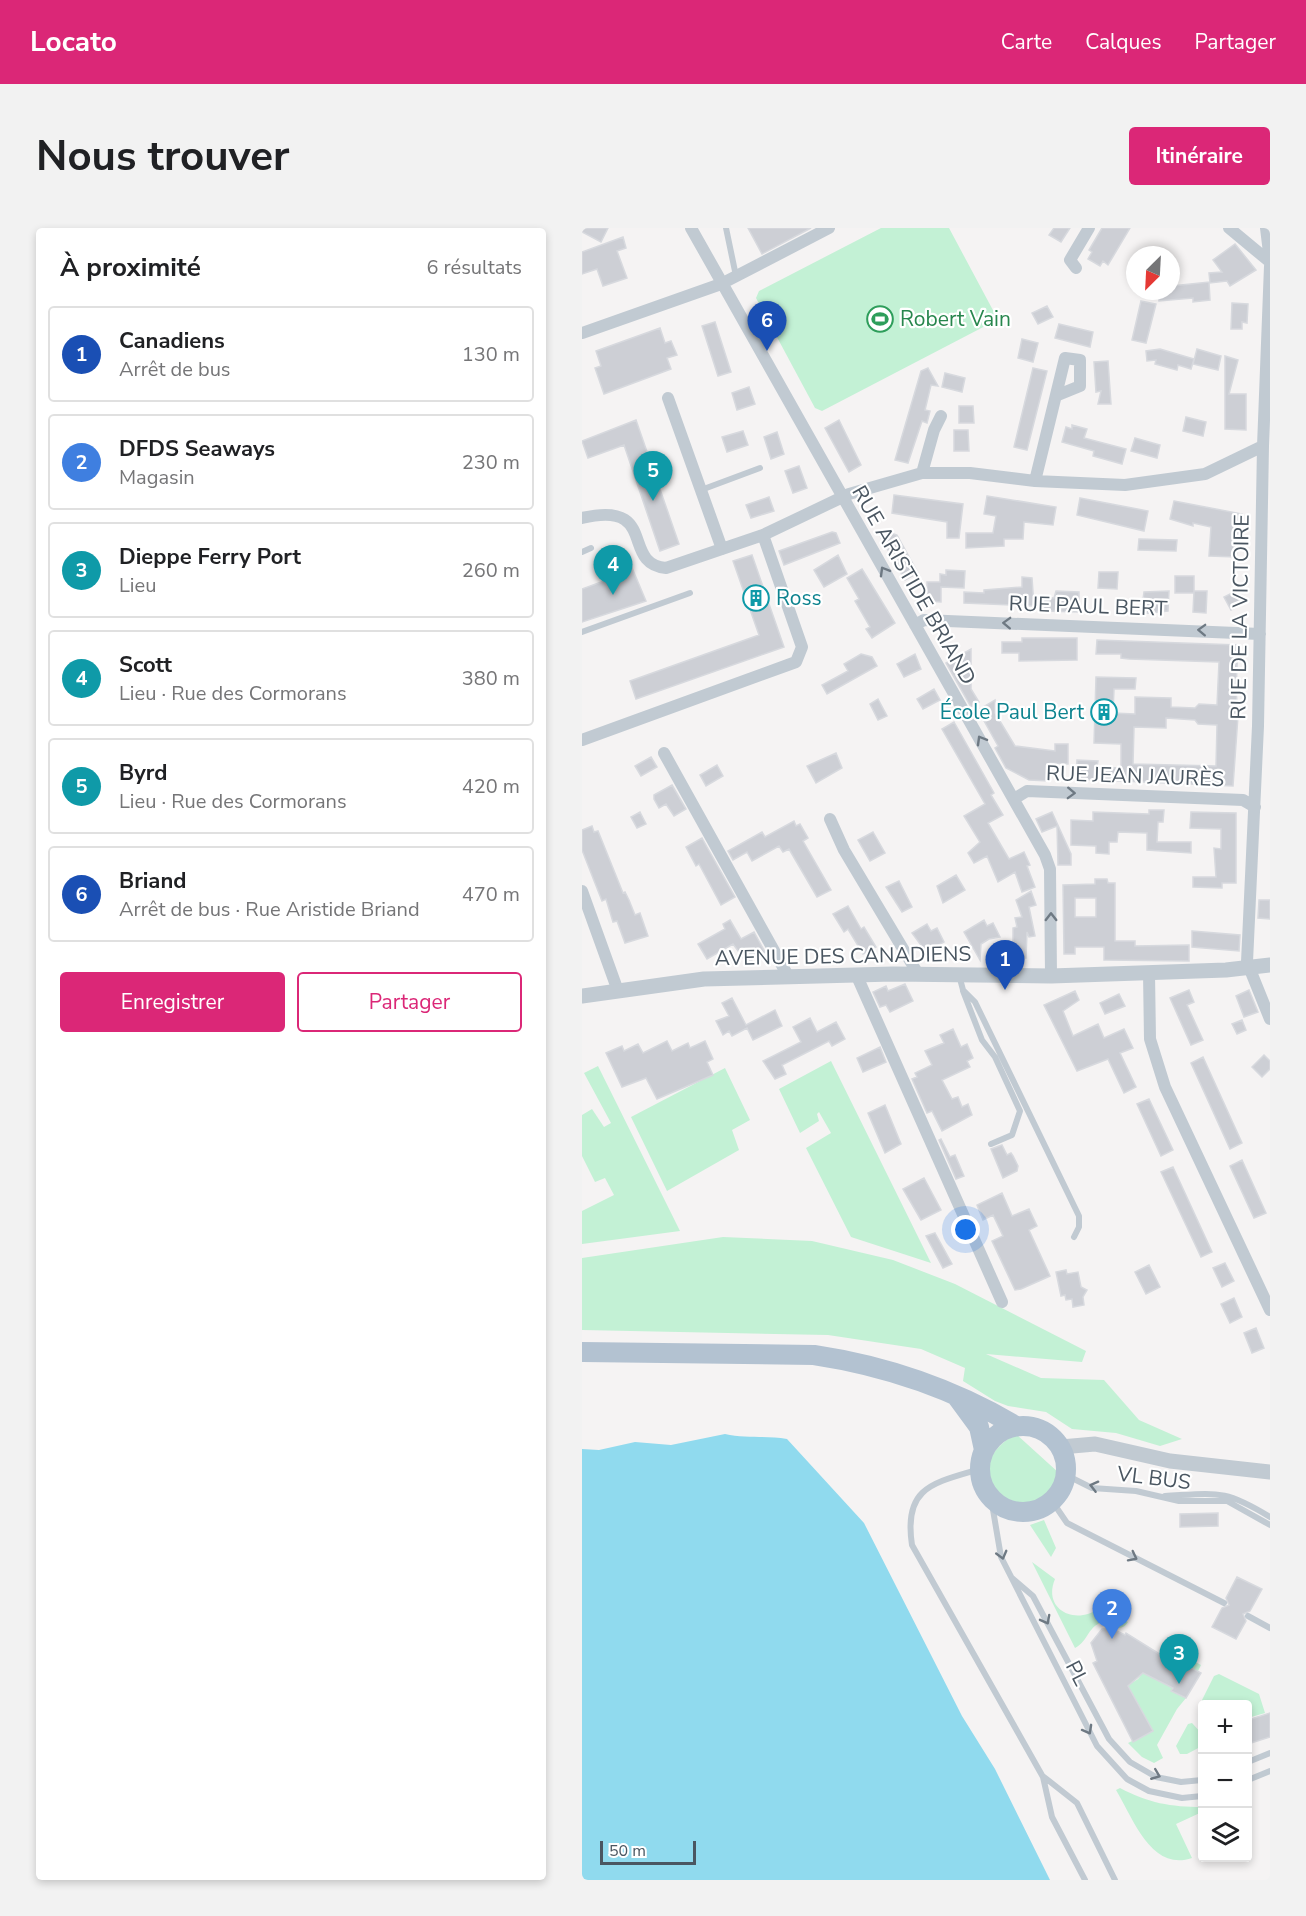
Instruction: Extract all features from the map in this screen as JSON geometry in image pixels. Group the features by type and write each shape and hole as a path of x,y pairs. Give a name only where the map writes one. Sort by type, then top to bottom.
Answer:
{"main road":[{"path":"582,1352 814,1355 873,1365 909,1376 957,1397 970,1400 1016,1426 1041,1430 1061,1447 1066,1461 1066,1475 1059,1494 1052,1501 1032,1511 1021,1512 1000,1505 991,1498 985,1489 979,1427 957,1397"},
{"path":"982,1459 997,1434 1016,1426"}],"street":[{"name":"RUE ARISTIDE BRIAND","path":"691,228 1014,799 1050,869 1051,976"},
{"path":"582,333 721,284 829,228"},
{"path":"1076,268 1070,260 1089,228"},
{"path":"1228,228 1270,263"},
{"name":"RUE DE LA VICTOIRE","path":"1266,228 1270,263 1263,446 1266,508 1247,962 1270,1020"},
{"path":"1035,481 1058,395"},
{"path":"668,398 722,549"},
{"path":"922,473 934,430 941,416"},
{"path":"582,518 604,513 621,516 633,525 646,561 655,567 666,568 763,535 878,484 922,473 970,473 1035,481 1125,485 1205,474 1263,446"},
{"path":"582,740 796,662 802,647 763,535"},
{"name":"RUE PAUL BERT","path":"915,625 924,620 1260,634"},
{"path":"1259,671 1270,689"},
{"path":"664,753 788,976"},
{"name":"RUE JEAN JAURÈS","path":"1014,799 1028,791 1243,800 1255,807"},
{"path":"830,819 844,850 918,974"},
{"path":"582,891 618,991"},
{"name":"AVENUE DES CANADIENS","path":"582,996 685,981 788,976 918,974 1051,976 1250,968 1270,965"},
{"path":"1149,973 1150,1039 1165,1087 1270,1310"},
{"path":"856,974 1002,1302"},
{"path":"1061,1447 1095,1444 1170,1461 1270,1472"}],"lane":[{"path":"726,228 735,276"},
{"path":"701,490 760,468"},
{"path":"582,552 591,549"},
{"path":"582,632 690,592"},
{"path":"958,975 982,1040 995,1057 1020,1111 1012,1135 991,1144"},
{"path":"963,990 975,1002 1079,1216 1079,1227 1074,1237"},
{"path":"982,1459 920,1491 911,1508 909,1524 912,1545 1043,1777 1052,1817 1085,1880"},
{"name":"VL BUS","path":"1066,1475 1092,1488 1136,1491 1179,1501 1227,1501 1270,1525"},
{"path":"1159,1497 1225,1494 1270,1517"},
{"name":"PL","path":"991,1498 1001,1557 1009,1576 1097,1746 1110,1763 1127,1779 1149,1791 1182,1798 1198,1796"},
{"path":"1052,1501 1067,1523 1224,1603"},
{"path":"1009,1576 1033,1596 1109,1739 1130,1762 1156,1778 1181,1782 1198,1780"},
{"path":"1248,1616 1270,1628"},
{"path":"1252,1760 1270,1753"},
{"path":"1252,1778 1270,1771"},
{"path":"1043,1777 1077,1803 1115,1880"}],"green space":[{"name":"Robert Vain","path":"881,228 949,228 995,314 991,323 822,411 815,408 756,298 759,291"},
{"path":"831,1061 931,1263 851,1237 806,1148 831,1133 819,1112 817,1114 819,1121 800,1133 779,1089"},
{"path":"598,1066 680,1231 582,1244 582,1211 614,1195 605,1178 595,1182 582,1156 582,1115 592,1109 604,1127 611,1123 584,1073"},
{"path":"725,1068 750,1120 732,1130 739,1150 667,1191 631,1117"},
{"path":"723,1237 812,1241 893,1260 955,1284 1086,1351 1082,1362 986,1354 1041,1378 1104,1380 1139,1420 1182,1439 1160,1446 1116,1433 1072,1429 1046,1412 1008,1406 995,1401 963,1381 965,1368 921,1349 828,1335 582,1330 582,1258"},
{"path":"1016,1434 1059,1473 1049,1494 1034,1504 1018,1504 1003,1497 992,1484 988,1468 995,1451"},
{"path":"1044,1520 1056,1548 1051,1557 1030,1525"},
{"path":"1032,1562 1055,1579 1052,1590 1053,1599 1063,1612 1081,1615 1099,1608 1128,1622 1120,1628 1110,1626 1107,1620 1100,1623 1075,1648"},
{"path":"1166,1646 1201,1665 1198,1671 1162,1652"},
{"path":"1146,1669 1172,1688 1172,1691 1186,1698 1177,1709 1157,1745 1163,1758 1154,1763 1142,1757 1128,1743 1153,1731 1127,1686 1138,1679"},
{"path":"1219,1674 1259,1694 1265,1713 1252,1717 1252,1700 1202,1700 1214,1676"},
{"path":"1192,1723 1198,1730 1198,1748 1187,1754 1180,1754 1176,1746 1188,1724"},
{"path":"1120,1788 1160,1803 1198,1807 1198,1814 1176,1824 1192,1858 1178,1860 1165,1857 1154,1850 1137,1828 1116,1790"}],"water":[{"path":"725,1434 787,1439 864,1523 962,1716 995,1769 1050,1880 582,1880 582,1449 599,1450 635,1442 671,1445"}],"building":[{"path":"582,228 608,228 601,242 582,232"},
{"path":"748,228 811,228 762,254"},
{"path":"1054,228 1070,228 1061,242 1049,235"},
{"path":"1102,228 1130,228 1108,265 1103,261 1100,266 1088,259 1092,252 1089,250"},
{"path":"623,237 626,248 617,251 627,278 603,286 597,269 582,274 582,252"},
{"path":"1235,244 1256,270 1230,286 1227,281 1210,283 1209,273 1222,272 1213,260"},
{"path":"1209,282 1210,300 1193,302 1193,298 1180,299 1180,285"},
{"path":"1141,301 1156,304 1146,343 1132,340"},
{"path":"1232,303 1248,304 1247,323 1242,322 1242,329 1231,329"},
{"path":"1047,306 1053,317 1038,324 1032,313"},
{"path":"715,322 731,372 718,376 702,326"},
{"path":"1059,324 1093,332 1090,347 1055,338"},
{"path":"660,328 665,343 671,341 677,355 667,358 671,369 604,394 595,368 601,366 596,351"},
{"path":"1022,339 1038,343 1033,362 1018,358"},
{"path":"1160,349 1194,359 1191,369 1178,365 1177,370 1155,364 1156,360 1147,361 1146,351"},
{"path":"1197,349 1221,356 1218,370 1193,364"},
{"path":"1225,356 1238,360 1229,394 1246,394 1246,430 1225,429"},
{"path":"1108,361 1111,404 1098,404 1101,391 1096,392 1094,362"},
{"path":"928,368 938,386 931,385 925,410 930,411 927,423 922,421 908,463 895,460 921,371"},
{"path":"1033,368 1047,371 1027,450 1014,447"},
{"path":"945,373 965,378 962,392 942,387"},
{"path":"749,387 755,404 737,410 732,393"},
{"path":"959,406 973,406 974,423 959,423"},
{"path":"1186,417 1206,422 1203,436 1183,431"},
{"path":"636,420 679,544 660,551 624,445 588,458 582,441"},
{"path":"839,420 861,465 849,472 825,428"},
{"path":"1072,425 1087,429 1084,438 1126,449 1122,464 1093,456 1094,451 1062,442 1066,427 1072,429"},
{"path":"954,430 968,430 969,451 954,451"},
{"path":"743,431 748,445 727,452 722,437"},
{"path":"777,432 784,454 771,459 764,437"},
{"path":"1135,438 1160,445 1157,458 1131,451"},
{"path":"799,466 807,488 793,493 785,471"},
{"path":"894,495 963,504 959,538 947,538 947,522 892,513"},
{"path":"987,496 1056,507 1053,525 1024,522 1023,539 1004,539 1004,546 966,548 966,533 993,533 996,516 984,514"},
{"path":"769,497 774,511 751,518 746,505"},
{"path":"1080,498 1148,511 1144,531 1077,515"},
{"path":"1174,501 1242,514 1236,557 1209,556 1211,527 1193,523 1193,526 1170,519"},
{"path":"832,532 836,533 840,543 784,565 779,551"},
{"path":"888,532 897,535 918,573 905,580 880,536"},
{"path":"1139,539 1177,540 1176,551 1138,550"},
{"name":"Ross","path":"752,555 784,647 636,699 630,681 759,635 733,561"},
{"path":"838,555 847,574 824,587 814,570"},
{"path":"630,563 646,601 582,622 582,589 604,581 601,572"},
{"path":"862,569 895,623 872,638 866,629 870,627 855,601 859,599 847,578"},
{"path":"946,570 965,571 964,588 941,587 941,602 927,601 927,582 940,582 940,574 946,575"},
{"path":"1099,572 1118,572 1117,589 1098,588"},
{"path":"1175,576 1194,576 1194,593 1175,593"},
{"path":"1022,577 1032,578 1034,606 964,603 964,592 984,593 984,590 1022,587"},
{"path":"1056,591 1079,592 1079,612 1044,611 1044,597 1054,598"},
{"path":"1169,591 1168,611 1141,614 1144,592"},
{"path":"1194,591 1207,591 1206,613 1193,612"},
{"path":"1234,592 1241,605 1231,610 1224,597"},
{"path":"1022,638 1077,638 1077,660 1019,661 1019,653 1002,653 1002,642 1022,642"},
{"path":"1097,640 1238,645 1236,690 1237,702 1239,702 1233,786 1076,779 1077,760 1098,761 1097,767 1121,768 1121,744 1094,743 1096,677 1136,678 1135,689 1114,689 1113,713 1135,714 1135,697 1171,698 1171,707 1195,708 1199,704 1217,705 1219,662 1129,659 1121,658 1121,654 1096,654","holes":["1166,718 1195,720 1198,724 1217,725 1216,766 1133,764 1134,727 1166,728"]},
{"path":"971,649 971,689 979,702 971,707 946,663"},
{"path":"861,654 872,657 877,666 827,694 822,685 848,671 844,664"},
{"path":"915,654 921,669 904,677 897,664"},
{"path":"934,689 940,700 923,709 917,699"},
{"path":"878,699 887,716 878,720 870,704"},
{"path":"995,700 995,713 1015,746 1055,751 1055,744 1068,744 1068,764 1050,763 1049,781 1029,780 1006,768 995,748 998,746 978,710"},
{"path":"954,722 994,793 991,795 1003,815 988,823 1009,859 1024,852 1030,865 1027,866 1035,887 1022,892 1015,872 998,882 987,856 974,863 968,853 980,842 964,816 985,804 942,729"},
{"path":"836,753 842,768 816,783 807,766"},
{"path":"651,757 657,767 641,776 635,766"},
{"path":"717,765 723,776 706,786 700,775"},
{"path":"672,785 686,809 674,816 666,804 659,808 654,799 654,795"},
{"path":"1149,810 1164,810 1163,822 1158,822 1157,842 1191,842 1191,853 1147,850 1147,833 1118,832 1117,842 1109,842 1109,854 1096,853 1096,846 1071,845 1071,820 1093,821 1093,812 1149,814"},
{"path":"640,812 646,824 637,828 631,817"},
{"path":"1052,812 1071,854 1071,865 1058,865 1057,826 1042,832 1036,819"},
{"path":"1191,812 1236,813 1236,883 1222,883 1222,888 1193,887 1193,877 1216,877 1214,848 1221,849 1221,829 1190,828"},
{"path":"794,821 796,826 800,824 808,838 803,841 831,890 817,897 789,849 783,852 779,846 752,861 747,852 733,860 728,851 762,832 765,837"},
{"path":"592,826 594,832 598,831 623,893 625,892 635,915 640,913 648,936 625,943 617,921 613,922 606,899 602,901 582,850 582,830"},
{"path":"873,832 885,853 870,861 858,840"},
{"path":"702,838 735,897 721,905 699,864 696,866 686,847"},
{"path":"956,875 965,890 943,903 937,886"},
{"path":"1095,879 1107,879 1108,883 1115,883 1115,941 1135,941 1135,946 1189,945 1189,961 1104,960 1104,947 1075,947 1075,954 1064,954 1063,885 1095,884","holes":["1075,898 1096,898 1096,917 1075,917"]},
{"path":"899,881 912,907 902,912 886,887"},
{"path":"1031,891 1036,905 1029,907 1035,936 1029,937 1027,932 1026,958 1013,959 1013,928 1017,927 1015,918 1022,917 1016,900"},
{"path":"1259,900 1270,900 1270,919 1258,918"},
{"path":"848,906 861,929 864,927 876,947 863,954 848,929 844,932 833,914"},
{"path":"730,920 741,939 754,932 765,952 747,963 733,944 707,959 698,944 725,929 723,924"},
{"path":"984,920 987,926 993,923 1000,937 989,939 981,944 980,960 964,932"},
{"path":"927,924 931,931 937,928 944,942 926,952 912,933"},
{"path":"1192,931 1240,935 1239,951 1192,947"},
{"path":"905,984 913,1001 890,1012 886,1005 880,1007 873,992 886,986 888,991"},
{"path":"1189,990 1194,1002 1187,1005 1203,1040 1191,1045 1170,998"},
{"path":"1249,990 1258,1012 1244,1017 1236,996"},
{"path":"1075,991 1079,1000 1063,1011 1073,1036 1098,1024 1104,1038 1124,1029 1133,1048 1120,1053 1136,1087 1124,1093 1108,1059 1077,1071 1044,1005"},
{"path":"1119,994 1125,1006 1105,1014 1100,1003"},
{"path":"732,998 746,1025 775,1010 782,1026 753,1040 747,1028 732,1036 729,1031 723,1035 716,1021 729,1016 722,1003"},
{"path":"810,1018 817,1032 836,1022 845,1039 832,1046 829,1041 782,1065 786,1074 775,1079 763,1061 801,1042 793,1027"},
{"path":"1242,1020 1246,1030 1237,1034 1232,1024"},
{"path":"953,1029 961,1047 967,1044 973,1058 967,1061 970,1067 942,1080 952,1099 958,1097 962,1107 968,1104 972,1115 942,1131 932,1111 927,1113 912,1079 917,1077 915,1073 932,1065 925,1051 944,1043 940,1035"},
{"path":"667,1041 672,1051 688,1043 690,1048 705,1041 713,1059 707,1062 713,1075 657,1099 646,1078 622,1087 606,1053 622,1046 624,1051 638,1044 643,1053"},
{"path":"880,1047 886,1062 863,1072 857,1058"},
{"path":"1264,1055 1270,1061 1270,1069 1262,1077 1252,1067"},
{"path":"1203,1057 1242,1143 1230,1149 1191,1063"},
{"path":"1149,1099 1173,1150 1161,1156 1137,1104"},
{"path":"885,1105 901,1144 885,1153 868,1113"},
{"path":"941,1139 950,1157 955,1155 964,1176 956,1179 939,1140"},
{"path":"1002,1145 1007,1155 1011,1153 1018,1166 1017,1171 1003,1178 991,1149"},
{"path":"1242,1160 1266,1213 1254,1218 1230,1166"},
{"path":"1173,1167 1212,1252 1201,1257 1161,1172"},
{"path":"924,1178 941,1210 921,1220 903,1189"},
{"path":"1002,1193 1012,1216 1029,1209 1037,1226 1029,1230 1050,1276 1015,1290 992,1241 1003,1236 993,1215 983,1220 977,1205"},
{"path":"935,1233 952,1264 943,1268 926,1236"},
{"path":"1225,1263 1234,1281 1222,1287 1213,1268"},
{"path":"1149,1265 1160,1287 1146,1294 1135,1272"},
{"path":"1066,1270 1067,1274 1078,1272 1081,1287 1087,1290 1083,1297 1084,1305 1073,1307 1072,1299 1066,1300 1065,1295 1061,1296 1056,1272"},
{"path":"1234,1298 1242,1317 1230,1323 1221,1304"},
{"path":"1256,1328 1264,1348 1252,1353 1244,1333"},
{"path":"1218,1513 1218,1526 1180,1527 1180,1514"},
{"path":"1237,1577 1262,1589 1250,1611 1243,1614 1246,1621 1236,1639 1212,1627 1222,1608 1229,1605 1226,1598"},
{"path":"1102,1629 1113,1629 1125,1635 1126,1633 1161,1655 1162,1652 1201,1673 1186,1698 1171,1691 1173,1688 1143,1673 1128,1686 1153,1731 1133,1742 1093,1663 1097,1661 1091,1643"},
{"path":"1270,1713 1270,1737 1252,1743 1252,1719"}],"place":[{"name":"Robert Vain","path":"880,319"},
{"name":"Briand","path":"767,351"},
{"name":"Byrd","path":"653,501"},
{"name":"Scott","path":"613,595"},
{"name":"Ross","path":"756,598"},
{"name":"École Paul Bert","path":"1104,712"},
{"name":"Canadiens","path":"1005,990"},
{"name":"DFDS Seaways","path":"1112,1639"},
{"name":"Dieppe Ferry Port","path":"1179,1684"}]}
